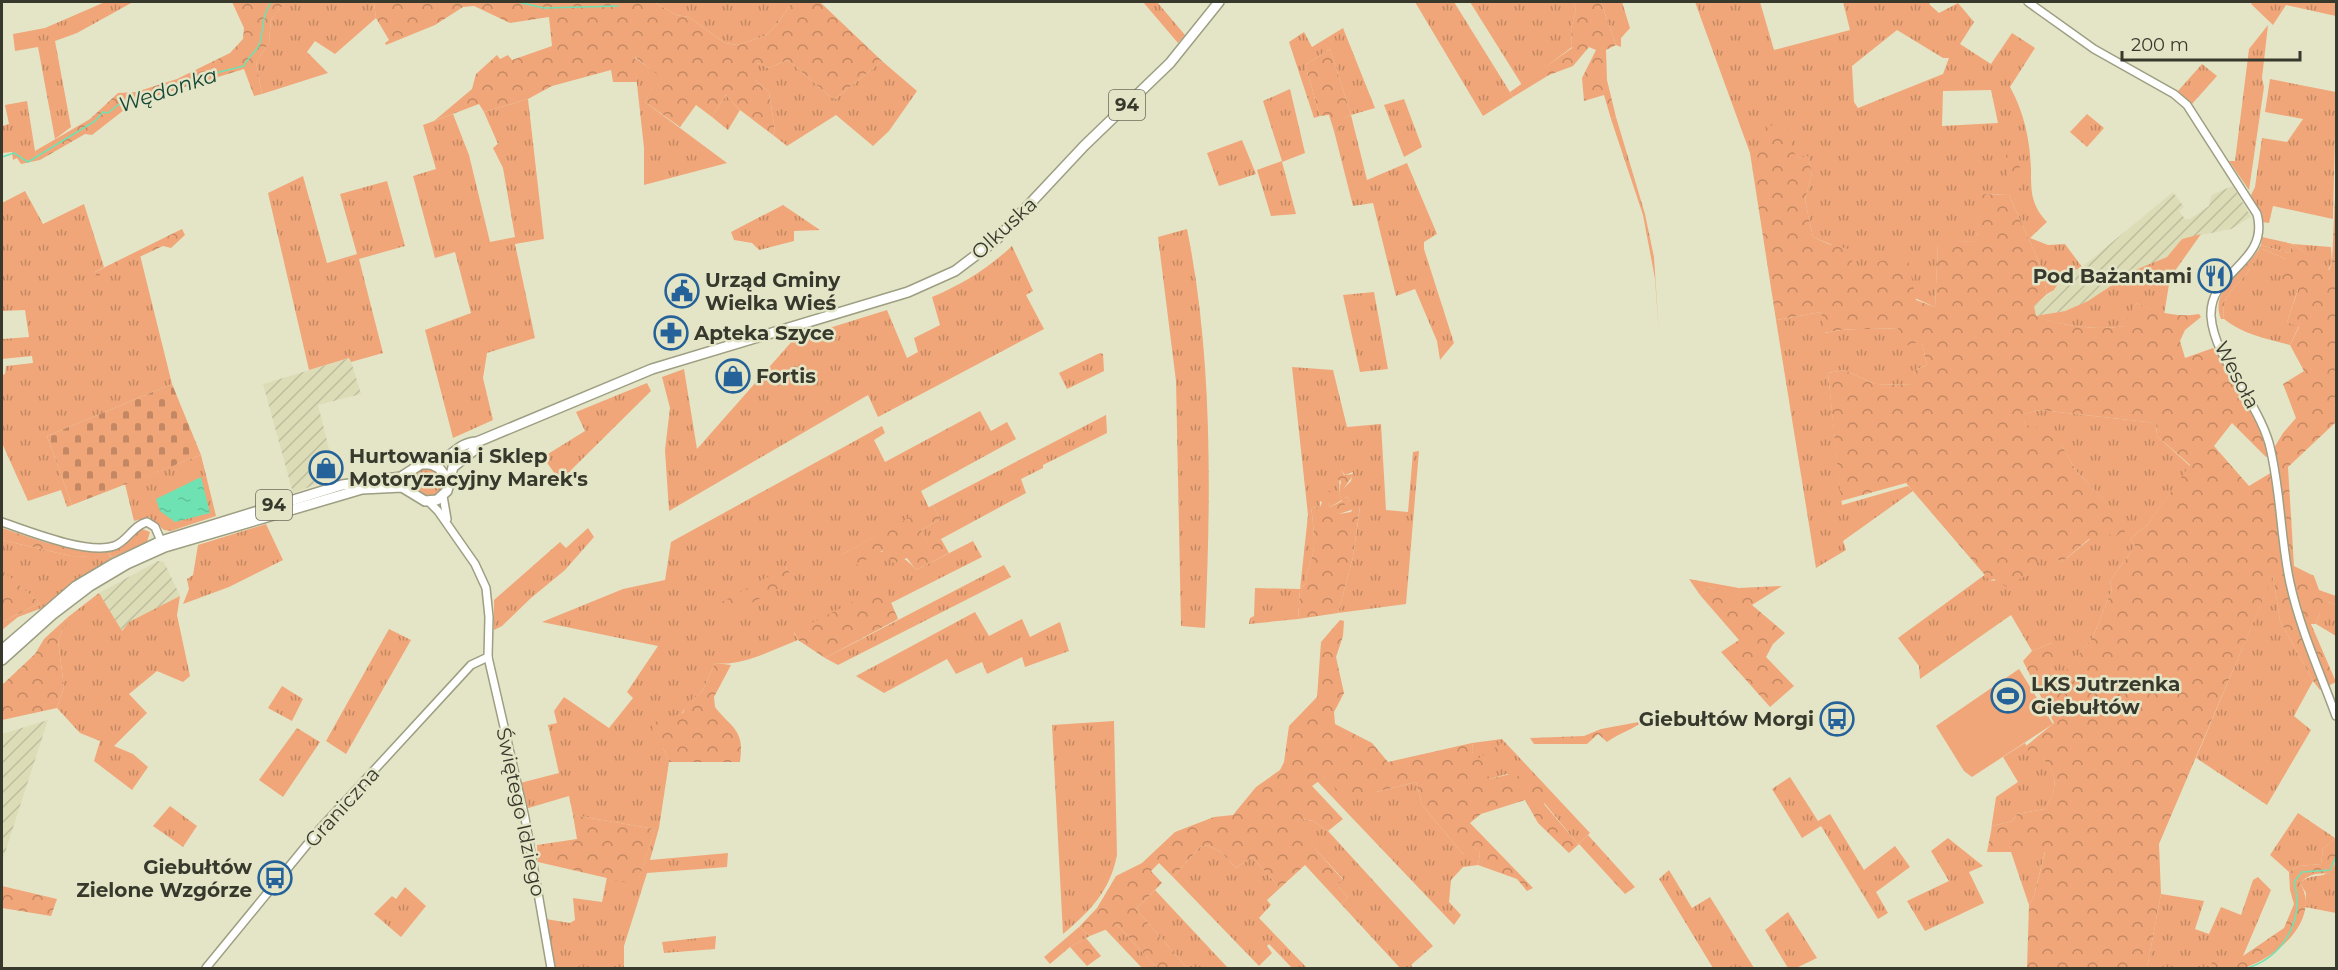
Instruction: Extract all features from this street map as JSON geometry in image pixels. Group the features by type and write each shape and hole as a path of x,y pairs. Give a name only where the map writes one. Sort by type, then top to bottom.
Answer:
{"main road":[{"name":"Olkuska","path":"477,442 652,369 908,292 955,271 996,240 1084,146 1170,63 1219,2"},
{"name":"94","path":"2,650 76,586 113,564 161,541 342,485 401,477 419,465 443,460 467,442 477,442 472,451 451,469 449,483 443,496"},
{"path":"431,464 443,470 449,483"},
{"path":"412,470 409,483 413,492"},
{"name":"94","path":"2,660 52,615 90,586 127,564 165,547 353,490 397,486 428,501"},
{"path":"428,501 443,496"}],"street":[{"name":"Wesoła","path":"2028,2 2094,49 2174,94 2190,107 2257,214 2260,228 2256,246 2215,295 2211,316 2222,354 2257,411 2268,442 2296,610 2337,716"},
{"path":"443,496 448,524"},
{"name":"Świętego Idziego","path":"428,501 448,524 484,583 489,609 488,657 525,818 551,969"},
{"path":"2,522 63,542 106,547 120,543 138,526 147,522 155,527 161,541"},
{"name":"Graniczna","path":"206,969 319,830 471,665 488,657"}],"shaded area":[{"path":"2233,186 2251,217 2231,229 2182,239 2167,257 2135,270 2088,301 2065,311 2035,316 2034,306 2054,290 2063,275 2082,267 2173,192 2184,207 2179,211 2185,219 2190,219 2209,206 2211,196"},
{"path":"350,358 361,394 318,405 336,477 293,493 263,384"},
{"path":"158,561 164,562 180,596 130,622 121,631 99,593"},
{"path":"48,720 20,806 2,862 2,734"}],"green space":[{"path":"105,2 133,2 77,33 55,41 71,127 55,139 38,47 15,51 13,34 45,28"},
{"path":"232,2 286,2 271,19 269,43 256,62 262,94 254,96 244,69 133,103 92,135 85,134 40,160 35,151 90,119 118,93 136,92 177,79 230,53 243,39 244,28"},
{"path":"286,2 374,2 376,18 335,54 315,41 307,52 328,73 262,94 256,62 269,43 271,19"},
{"path":"374,2 654,2 676,15 689,17 725,43 737,45 765,36 778,23 792,2 820,2 882,61 834,100 788,60 768,68 759,63 755,65 755,80 769,92 775,131 773,135 740,110 726,95 712,117 696,105 680,127 645,102 658,75 635,57 637,82 613,82 611,70 552,86 528,99 484,112 479,104 434,121 472,89 476,74 497,55 500,59 508,55 512,60 552,46 549,17 510,23 474,6 463,7 435,25 386,45 385,43 389,40 376,18"},
{"path":"654,2 792,2 778,23 765,36 737,45 725,43 689,17 676,15"},
{"path":"1143,2 1157,2 1185,35 1178,43"},
{"path":"1415,2 1454,2 1513,97 1483,116"},
{"path":"1470,2 1574,2 1576,11 1571,28 1572,47 1522,85"},
{"path":"1574,2 1601,2 1616,45 1606,50 1607,80 1616,117 1611,119 1604,95 1584,101 1582,78 1596,50 1589,47 1573,66 1549,75 1513,97 1510,92 1572,48 1571,28 1576,11"},
{"path":"1601,2 1622,2 1630,28 1621,38 1621,47 1616,45"},
{"path":"1695,2 1760,2 1774,50 1850,30 1843,2 1932,2 1929,4 1939,13 1958,3 1974,22 1960,44 1991,64 2012,33 2035,48 2010,87 2023,116 2028,137 2033,198 2047,222 2030,238 2048,245 2065,244 2082,267 2063,275 2054,290 2047,294 2042,269 2009,195 1982,194 1977,241 1938,243 1935,307 1851,270 1832,245 1813,237 1805,200 1812,173 1808,157 1796,158 1760,147 1750,153","holes":["1897,30 1943,58 1949,58 1943,74 1858,108 1854,102 1852,66","1991,90 1998,123 1942,126 1943,91"]},
{"path":"2253,2 2336,2 2336,16 2286,5 2273,25 2251,4"},
{"path":"2268,25 2262,78 2264,87 2249,190 2229,161 2235,161 2249,49"},
{"path":"1343,28 1375,108 1351,115 1330,49 1305,65 1320,116 1314,118 1289,42 1304,32 1312,47"},
{"path":"1330,49 1351,115 1341,119 1342,127 1334,131 1329,115 1320,116 1305,65"},
{"path":"634,57 659,75 645,102 727,163 644,185 644,148"},
{"path":"788,60 834,100 882,61 917,91 889,131 873,146 836,115 787,146 773,135 775,131 769,92 755,80 754,65 759,63 768,68"},
{"path":"2202,64 2217,76 2192,104 2178,91"},
{"path":"2270,79 2336,92 2333,219 2273,206 2269,223 2262,222 2251,195 2255,187 2262,138 2287,142 2303,119 2265,112"},
{"path":"1290,89 1305,153 1282,162 1296,214 1271,216 1257,170 1282,161 1263,101"},
{"path":"726,95 740,110 728,130 712,117"},
{"path":"528,99 544,239 515,244 535,338 487,353 483,378 493,420 453,438 425,330 471,313 455,252 435,258 413,176 436,169 423,125 453,114 469,155 490,242 515,237 503,168 493,148 498,144 484,112"},
{"path":"1404,99 1422,147 1404,157 1384,105"},
{"path":"27,101 35,151 40,160 21,164 17,158 13,160 12,152 2,153 2,126 9,124 5,105"},
{"path":"2087,114 2104,128 2087,147 2070,132"},
{"path":"1351,115 1367,180 1407,163 1437,234 1424,242 1424,249 1454,343 1440,360 1437,341 1415,289 1396,296 1373,203 1353,206 1334,131 1341,127 1340,119"},
{"path":"1616,117 1645,214 1654,257 1659,334 1655,279 1643,215 1611,119"},
{"path":"1786,125 1796,158 1808,156 1812,173 1805,200 1813,237 1831,245 1840,230 1844,234 1841,247 1852,250 1852,269 1907,254 1916,300 1935,307 1938,242 1977,241 1981,194 2009,195 2042,269 2047,294 2034,306 2036,316 2068,325 2103,328 2124,326 2136,303 2167,313 2199,314 2201,317 2185,330 2180,341 2185,358 2213,348 2251,409 2264,440 2274,448 2296,418 2283,384 2304,371 2290,345 2299,327 2287,322 2298,290 2280,283 2286,259 2260,248 2251,268 2227,297 2223,310 2224,319 2221,319 2218,308 2220,298 2261,245 2289,253 2293,244 2329,270 2332,263 2336,173 2336,422 2288,467 2294,566 2314,576 2319,590 2336,596 2336,605 2329,602 2324,614 2320,613 2316,624 2311,624 2336,682 2320,690 2313,681 2280,621 2273,576 2159,844 2161,894 2147,968 2027,968 2029,905 2034,896 2045,852 1987,852 1992,826 2013,821 2017,814 2045,809 2054,789 2054,777 2048,765 2043,758 2033,759 2026,746 2054,723 2023,661 2032,651 2052,643 2054,646 2051,669 2059,679 2093,637 2112,589 2110,581 2135,546 2130,539 2148,524 2190,465 2157,436 2156,423 2040,410 2024,414 2025,425 2037,427 2062,446 2076,471 2121,517 2125,533 2113,536 2108,534 2096,543 2089,539 2062,562 2045,553 2025,576 2007,587 1994,579 1990,581 1906,483 1841,501 1828,373 1844,370 1875,384 1913,385 1915,370 1927,365 1922,343 1913,343 1902,348 1898,328 1851,329 1824,333 1821,312 1776,320 1750,153 1760,146 1766,126","holes":["2232,423 2266,457 2275,456 2277,469 2249,486 2214,446"]},
{"path":"1242,140 1256,174 1219,186 1207,153"},
{"path":"2017,145 2022,188 2012,188 2007,175 2006,155"},
{"path":"303,176 327,263 357,254 340,194 387,181 405,246 359,259 383,353 351,362 349,358 309,370 268,193"},
{"path":"25,191 43,224 84,204 104,267 95,272 96,276 140,255 172,384 47,436 72,505 67,507 61,490 28,501 2,443 2,375 5,374 6,366 33,363 32,356 2,359 2,339 29,337 25,310 2,311 2,203"},
{"path":"783,205 820,230 794,231 794,241 759,250 752,243 734,240 731,232"},
{"path":"182,229 185,235 171,248 163,246 96,277 95,272"},
{"path":"1187,229 1202,327 1206,377 1209,478 1205,628 1181,626 1176,381 1158,237"},
{"path":"2201,234 2170,278 2164,315 2136,303 2125,326 2103,328 2067,325 2035,316 2065,311 2088,301 2135,270 2167,257 2182,239"},
{"path":"2262,237 2293,244 2289,253 2261,245"},
{"path":"2293,244 2331,247 2332,263 2328,270"},
{"path":"1012,246 1033,291 1026,295 1044,329 878,417 868,395 669,511 665,450 670,408 662,377 684,369 697,449 794,339 887,310 907,358 918,352 914,338 940,325 932,297 974,275"},
{"path":"2260,248 2286,259 2298,289 2287,322 2299,326 2290,345 2247,332 2224,319 2223,310 2227,297 2249,270"},
{"path":"1374,292 1388,369 1360,372 1343,295"},
{"path":"1821,312 1825,333 1852,329 1898,328 1913,343 1922,343 1927,365 1915,370 1914,385 1875,384 1844,370 1828,373 1842,505 1908,486 1913,491 1843,541 1846,550 1816,568 1776,320"},
{"path":"1100,353 1103,354 1104,371 1067,389 1059,373"},
{"path":"1292,367 1333,370 1347,427 1381,424 1386,510 1408,512 1413,452 1419,451 1406,604 1338,613 1353,557 1360,507 1339,514 1337,510 1348,502 1349,498 1344,497 1344,488 1351,481 1353,472 1345,475 1340,468 1339,493 1342,500 1330,507 1324,495 1320,500 1320,507 1311,508 1314,547 1306,583 1300,589 1308,515"},
{"path":"647,383 651,391 560,481 543,457 585,431 576,412"},
{"path":"172,384 201,455 72,505 47,436"},
{"path":"2040,410 2156,423 2157,436 2190,466 2148,524 2130,539 2135,546 2110,581 2112,589 2093,637 2059,680 2051,669 2052,643 2032,651 2011,615 1920,679 1919,666 1898,638 1986,574 1990,581 2025,576 2045,552 2062,562 2090,539 2107,503 2076,471 2062,446 2025,425 2023,414"},
{"path":"980,411 991,431 1007,422 1016,439 921,491 929,508 841,555 891,553 908,562 916,570 973,541 982,557 891,603 883,587 794,633 798,640 767,653 746,660 725,664 715,663 702,692 687,704 663,748 669,762 659,828 650,860 728,853 727,867 647,873 624,946 624,968 554,968 546,919 570,923 575,920 573,898 602,902 607,877 637,884 655,829 573,815 569,796 525,809 520,783 559,773 548,725 557,723 554,711 564,697 609,728 633,698 627,692 658,646 542,622 623,589 665,580 671,542 882,426 885,433 874,440 885,462","holes":["786,567 793,580 728,615"]},
{"path":"1106,415 1107,433 1043,465 1043,468 1021,479 1026,493 928,546 921,530 940,519 933,505"},
{"path":"201,455 216,516 171,531 164,530 149,517 134,521 125,484"},
{"path":"1340,467 1344,475 1354,474 1344,488 1344,497 1349,498 1348,502 1338,510 1339,514 1351,512 1354,506 1360,506 1353,557 1338,613 1298,619 1300,589 1306,583 1314,547 1311,508 1320,507 1322,502 1314,499 1315,496 1324,495 1328,491 1332,498 1328,503 1330,507 1342,501 1339,493 1341,481 1335,478 1333,473"},
{"path":"429,468 439,472 443,482 439,492 429,496 419,492 415,482 419,472"},
{"path":"933,505 940,519 921,530 928,545 941,539 949,553 916,570 907,558 894,563 882,551 847,570 841,555"},
{"path":"266,524 283,560 229,587 183,604 189,589 187,579 193,575 198,545"},
{"path":"2,528 47,543 107,551 111,558 71,556 2,540"},
{"path":"588,528 594,537 565,570 502,626 494,630 494,600 560,542 566,548"},
{"path":"142,529 150,532 147,542 111,558 42,608 18,617 2,630 2,622 40,603 3,572 2,540 71,556 111,557 107,551 119,548"},
{"path":"2,562 4,572 40,603 2,622"},
{"path":"1004,565 1011,577 838,665 825,658"},
{"path":"786,567 794,580 728,616 709,609"},
{"path":"2273,575 2280,621 2313,681 2294,716 2311,730 2267,805 2196,758"},
{"path":"1689,579 1739,588 1732,595 1709,587 1700,595"},
{"path":"884,586 898,619 825,658 798,640 794,632"},
{"path":"1782,586 1752,605 1785,633 1773,644 1766,657 1794,686 1770,707 1721,652 1739,640 1700,595 1709,587 1732,594 1739,588"},
{"path":"1255,588 1300,589 1298,619 1249,624 1250,618 1254,616"},
{"path":"99,593 122,631 129,622 180,596 177,615 190,676 183,682 157,671 129,694 147,713 114,746 133,754 148,767 132,790 94,761 100,741 80,733 57,708 64,687 58,640 68,617"},
{"path":"2329,602 2336,605 2336,636 2316,624 2320,613"},
{"path":"975,612 989,636 1022,619 1030,637 1060,622 1069,651 1025,667 1022,657 987,674 982,662 956,674 947,659 884,693 856,676"},
{"path":"68,617 58,640 64,687 57,708 2,720 2,685 35,654 44,639"},
{"path":"1340,620 1344,621 1343,636 1336,657 1344,693 1334,712 1335,724 1372,743 1388,762 1472,743 1473,751 1469,762 1502,743 1510,752 1484,768 1490,779 1514,773 1527,782 1534,776 1551,795 1544,804 1578,844 1588,835 1635,887 1625,894 1579,844 1569,853 1538,823 1525,800 1481,814 1470,823 1533,888 1527,891 1517,879 1478,865 1480,853 1473,846 1463,854 1422,805 1416,782 1376,792 1343,796 1325,777 1312,786 1343,819 1328,831 1313,821 1302,819 1294,825 1343,880 1337,885 1348,897 1341,904 1305,865 1280,888 1252,857 1236,868 1221,852 1207,845 1200,847 1173,877 1159,863 1151,871 1162,883 1136,909 1187,968 1157,968 1117,925 1090,936 1079,927 1097,908 1116,876 1142,863 1175,832 1214,817 1233,815 1256,787 1280,770 1284,762 1289,726 1317,697 1321,642"},
{"path":"389,629 411,640 346,754 326,741"},
{"path":"715,663 731,665 714,697 715,707 739,736 740,762 669,762 663,748 653,740 652,723 683,713 686,704 702,692"},
{"name":"LKS Jutrzenka Giebułtów","path":"2019,669 2053,724 1972,777 1964,771 1936,726"},
{"path":"282,686 303,699 292,721 268,708"},
{"path":"1114,721 1117,855 1114,868 1098,899 1063,934 1052,725"},
{"path":"1644,721 1607,742 1598,734 1587,744 1534,744 1530,738 1584,736 1601,729"},
{"path":"297,728 320,742 283,797 259,780"},
{"path":"1502,739 1590,833 1578,844 1527,782 1507,774 1490,779 1483,768 1509,752 1468,763 1473,751 1472,743"},
{"path":"2025,743 2033,758 2043,757 2048,764 2054,777 2052,795 2045,809 2017,814 2013,821 1992,826 1991,830 1996,797 2018,782 2003,757"},
{"path":"1325,777 1376,792 1416,782 1422,805 1463,854 1472,845 1480,853 1478,865 1463,867 1451,880 1449,902 1461,915 1454,925 1317,781"},
{"path":"1790,777 1818,821 1830,814 1864,870 1895,846 1910,867 1876,892 1888,913 1878,919 1821,826 1802,838 1772,789"},
{"path":"170,806 197,826 183,847 153,826"},
{"path":"2298,813 2335,838 2323,849 2321,864 2299,866 2289,872 2270,855"},
{"path":"573,815 655,829 637,885 538,862 537,845 577,839"},
{"path":"1302,819 1313,821 1328,831 1433,946 1411,965 1413,968 1400,968 1341,904 1348,897 1337,885 1343,879 1293,825"},
{"path":"2336,837 2336,855 2331,871 2315,874 2300,883 2305,897 2305,910 2292,936 2269,956 2256,963 2239,969 2210,968 2214,956 2243,956 2284,928 2294,904 2289,872 2299,866 2321,864 2323,849"},
{"path":"1948,838 1983,866 1969,872 1984,903 1925,931 1907,901 1949,881 1931,851"},
{"path":"1207,845 1221,852 1236,868 1252,857 1280,888 1267,900 1271,905 1259,918 1307,968 1292,968 1269,944 1267,946 1272,953 1259,966 1173,877 1200,847"},
{"path":"2045,851 2034,896 2029,905 2011,852"},
{"path":"2336,861 2336,913 2305,907 2306,893 2300,883 2310,877 2329,872"},
{"path":"1669,870 1692,908 1710,897 1754,968 1713,968 1659,879"},
{"path":"2258,877 2271,890 2243,956 2215,956 2210,968 2147,968 2161,894 2204,901 2195,929 2209,934 2221,907 2241,915 2253,880"},
{"path":"2,886 57,899 51,916 2,908"},
{"path":"405,887 426,906 401,937 374,914 392,896 396,899"},
{"path":"1155,890 1228,968 1187,968 1136,909"},
{"path":"1788,912 1817,958 1796,968 1788,968 1765,930"},
{"path":"1117,925 1157,968 1142,968 1105,929"},
{"path":"1079,927 1090,936 1070,947 1050,964 1044,957"},
{"path":"716,936 715,949 664,953 662,942"},
{"path":"1086,938 1101,956 1087,966 1070,947"}],"water":[{"path":"201,477 210,513 175,522 160,511 156,499"}],"waterway":[{"name":"Wędonka","path":"2,157 14,153 28,162 95,121 103,112 108,113 123,101 143,98 154,91 169,90 179,82 244,66 260,43 264,18 271,2"},
{"path":"518,2 544,8 618,6"},
{"path":"2248,968 2272,955 2289,934 2297,909 2294,882 2302,872 2330,870 2336,856"}],"place":[{"name":"Pod Bażantami","path":"2215,276"},
{"name":"Urząd Gminy Wielka Wieś","path":"682,291"},
{"name":"Apteka Szyce","path":"671,333"},
{"name":"Fortis","path":"733,376"},
{"name":"Hurtowania i Sklep Motoryzacyjny Marek's","path":"326,468"},
{"name":"LKS Jutrzenka Giebułtów","path":"2008,696"},
{"name":"Giebułtów Morgi","path":"1837,719"},
{"name":"Giebułtów Zielone Wzgórze","path":"275,878"}]}
